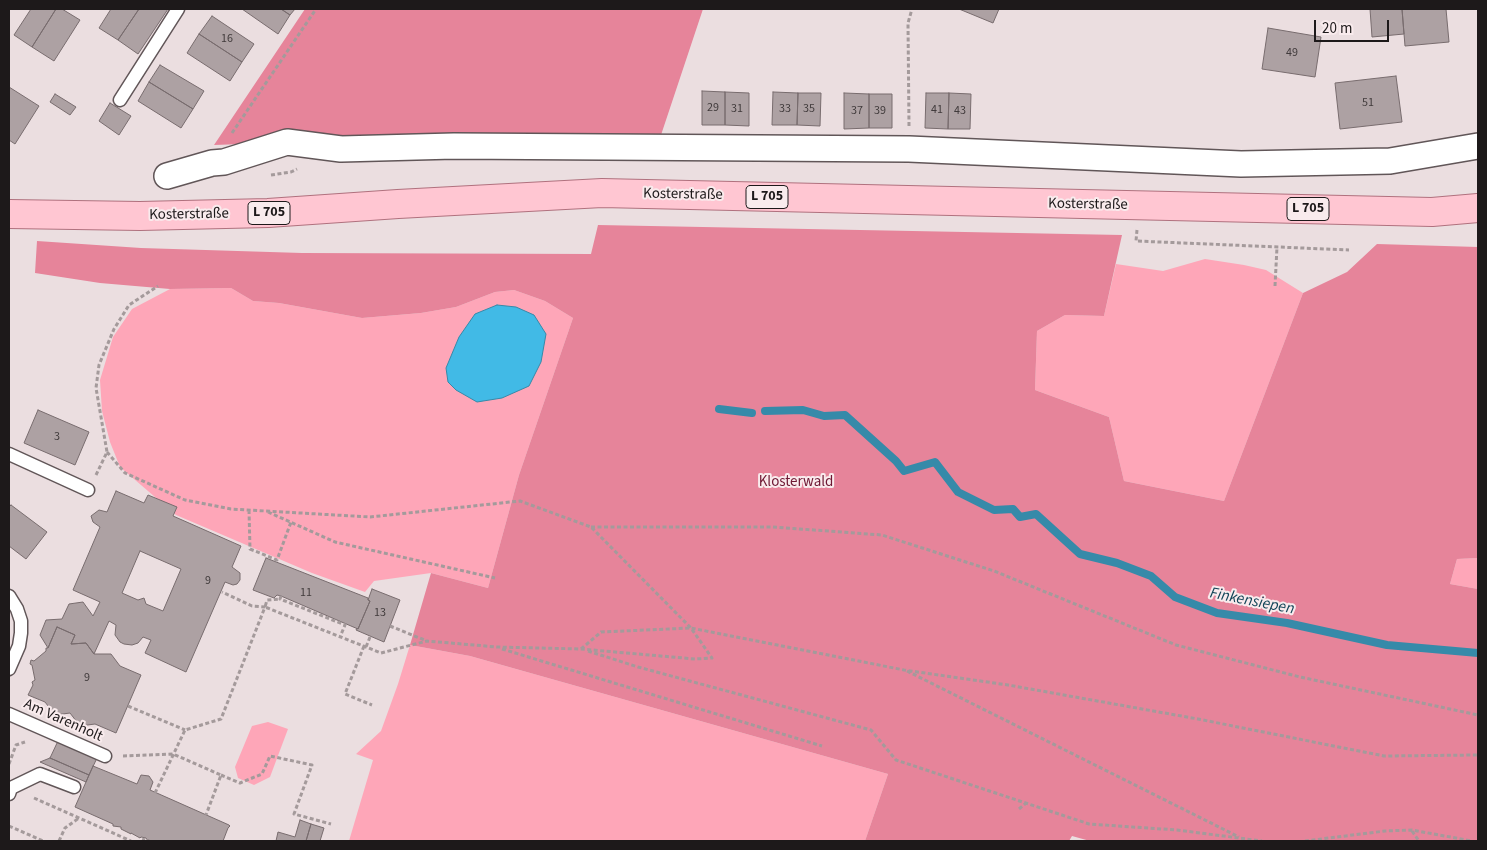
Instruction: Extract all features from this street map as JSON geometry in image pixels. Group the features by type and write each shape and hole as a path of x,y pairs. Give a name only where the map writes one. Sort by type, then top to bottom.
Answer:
{"main road":[{"name":"Kosterstraße","path":"9,214 140,216 268,214 398,204 602,193 1138,207 1432,212 1478,208"}],"street":[{"path":"167,176 212,163 224,162 287,142 341,149 473,146 909,149 1241,164 1390,161 1478,146"}],"lane":[{"path":"120,100 178,9"},
{"path":"9,454 88,490"},
{"path":"9,596 17,609 21,621 19,646 9,670"},
{"name":"Am Varenholt","path":"9,714 105,756"},
{"path":"10,791 40,774 74,787"}],"path":[{"path":"212,163 316,9"},
{"path":"909,129 908,23 912,9"},
{"path":"1138,207 1136,241 1349,250"},
{"path":"1275,286 1277,247"},
{"path":"158,286 129,305 114,329 99,365 96,388 107,452 125,473 185,500 231,509 370,517 520,501 591,527 774,527 882,535 994,571 1176,645 1300,677 1478,714"},
{"path":"88,490 107,452"},
{"path":"249,510 250,549 277,560 291,522"},
{"path":"265,511 335,542 494,578"},
{"path":"390,626 427,641 497,647 581,649 695,660 712,658 691,628 591,527"},
{"path":"222,592 252,606 265,607 381,653 427,641"},
{"path":"128,706 184,730 221,719 267,600 280,597 345,625 340,636"},
{"path":"581,649 601,632 691,628 904,670 1008,685 1198,719 1384,756 1478,754"},
{"path":"370,637 366,647 364,646 345,694 372,705"},
{"path":"497,647 822,746"},
{"path":"581,649 638,667 871,730 896,760 1089,824 1177,830 1262,841"},
{"path":"904,670 1242,838"},
{"path":"155,792 184,730"},
{"path":"9,764 16,745"},
{"path":"105,756 173,754 240,783 262,774 270,756 312,765 294,814 331,824"},
{"path":"206,815 221,775"},
{"path":"10,791 131,841"},
{"path":"1019,809 1026,803"},
{"path":"59,841 65,828 79,818"},
{"path":"9,826 43,841"},
{"path":"1412,830 1418,841"},
{"path":"1306,841 1385,831 1412,830 1472,841"}],"shaded area":[{"path":"1205,259 1266,270 1303,293 1224,501 1124,481 1109,417 1035,390 1037,331 1065,315 1104,316 1116,264 1163,271"},
{"path":"231,288 253,301 279,303 362,318 421,313 456,307 495,292 514,290 545,301 573,318 519,475 488,588 431,573 374,581 365,592 312,573 176,515 120,467 110,442 102,411 100,380 113,337 132,309 170,289"},
{"path":"1478,558 1478,589 1450,584 1457,559"},
{"path":"410,645 470,656 888,774 865,841 349,841 373,760 356,754 381,731"},
{"path":"268,722 288,729 270,777 254,785 238,778 235,767 252,726"}],"green space":[{"path":"305,9 703,9 659,141 328,141 214,145"},
{"name":"Klosterwald","path":"598,225 1122,235 1104,316 1065,315 1037,331 1035,390 1109,417 1124,481 1224,501 1303,293 1347,272 1377,244 1478,247 1478,558 1457,559 1450,584 1478,589 1478,841 1090,841 1072,836 1069,841 865,841 888,774 470,656 410,645 431,573 488,588 519,475 573,318 545,301 514,290 495,292 456,307 421,313 362,318 279,303 253,301 231,288 170,289 100,283 35,273 37,241 141,248 302,253 591,254"}],"water":[{"path":"497,305 516,307 534,315 546,334 541,362 529,386 502,398 477,402 456,390 448,382 446,368 459,337 475,314"}],"building":[{"path":"31,9 56,9 32,47 14,35"},
{"path":"56,9 62,9 80,20 54,61 32,47"},
{"path":"111,9 139,9 118,40 99,28"},
{"path":"139,9 168,9 138,54 118,40"},
{"path":"242,9 281,9 290,15 278,34"},
{"path":"281,9 295,9 290,15"},
{"path":"959,9 999,9 993,23"},
{"path":"1370,9 1402,9 1404,34 1372,37"},
{"path":"1402,9 1446,9 1449,42 1405,46"},
{"path":"212,16 254,44 242,62 199,34"},
{"path":"1268,28 1321,37 1315,77 1262,69"},
{"path":"199,34 242,62 230,81 187,53"},
{"path":"160,65 204,91 193,109 149,82"},
{"path":"1396,76 1402,122 1340,129 1335,83"},
{"path":"149,82 193,109 181,128 138,101"},
{"path":"9,87 39,106 15,144 9,140"},
{"path":"702,91 725,92 725,125 702,125"},
{"path":"725,92 749,93 749,126 725,125"},
{"path":"773,92 798,93 797,125 772,125"},
{"path":"798,93 821,93 820,126 797,125"},
{"path":"844,93 869,94 869,128 844,129"},
{"path":"926,93 949,93 948,129 925,128"},
{"path":"949,93 971,94 970,129 948,129"},
{"path":"55,94 76,107 70,115 50,102"},
{"path":"869,94 892,94 892,128 869,128"},
{"path":"110,103 131,116 119,135 99,121"},
{"path":"38,410 89,432 75,465 24,443"},
{"path":"116,491 144,503 148,495 177,507 173,516 241,546 232,567 240,573 240,580 237,584 233,585 225,582 186,672 145,653 151,640 143,637 138,643 132,645 120,642 115,635 116,625 109,621 94,654 86,643 71,644 75,635 57,627 48,648 40,635 46,620 62,619 69,604 83,602 93,616 100,602 73,590 100,527 93,522 91,516 99,510 107,512","holes":["140,551 181,569 163,611 146,604 144,598 138,600 122,593"]},
{"path":"11,505 47,532 26,559 9,546 9,507"},
{"path":"266,558 368,598 370,601 358,629 281,596 277,595 274,598 253,590"},
{"path":"372,589 400,600 384,642 356,630 370,601 368,600"},
{"path":"57,627 75,635 71,644 86,643 94,654 111,654 120,666 141,675 116,733 95,724 80,726 70,713 55,715 45,702 28,695 33,685 32,682 35,680 32,665 30,664 31,660 34,661 46,651"},
{"path":"58,741 97,758 89,775 50,758"},
{"path":"50,758 89,775 86,782 40,762"},
{"path":"93,766 137,784 141,775 149,776 153,782 150,790 229,825 223,841 148,841 146,838 140,838 121,829 121,827 113,826 113,824 75,807"},
{"path":"300,820 311,824 306,841 276,841 278,832 295,837"},
{"path":"311,824 324,828 320,841 306,841"}],"waterway":[{"name":"Finkensiepen","path":"719,409 752,413"},
{"name":"Finkensiepen","path":"765,411 803,410 824,416 845,415 896,461 904,471 935,462 958,492 994,510 1013,509 1020,517 1036,514 1080,554 1117,563 1151,576 1175,597 1217,613 1287,623 1387,645 1478,653"}]}
